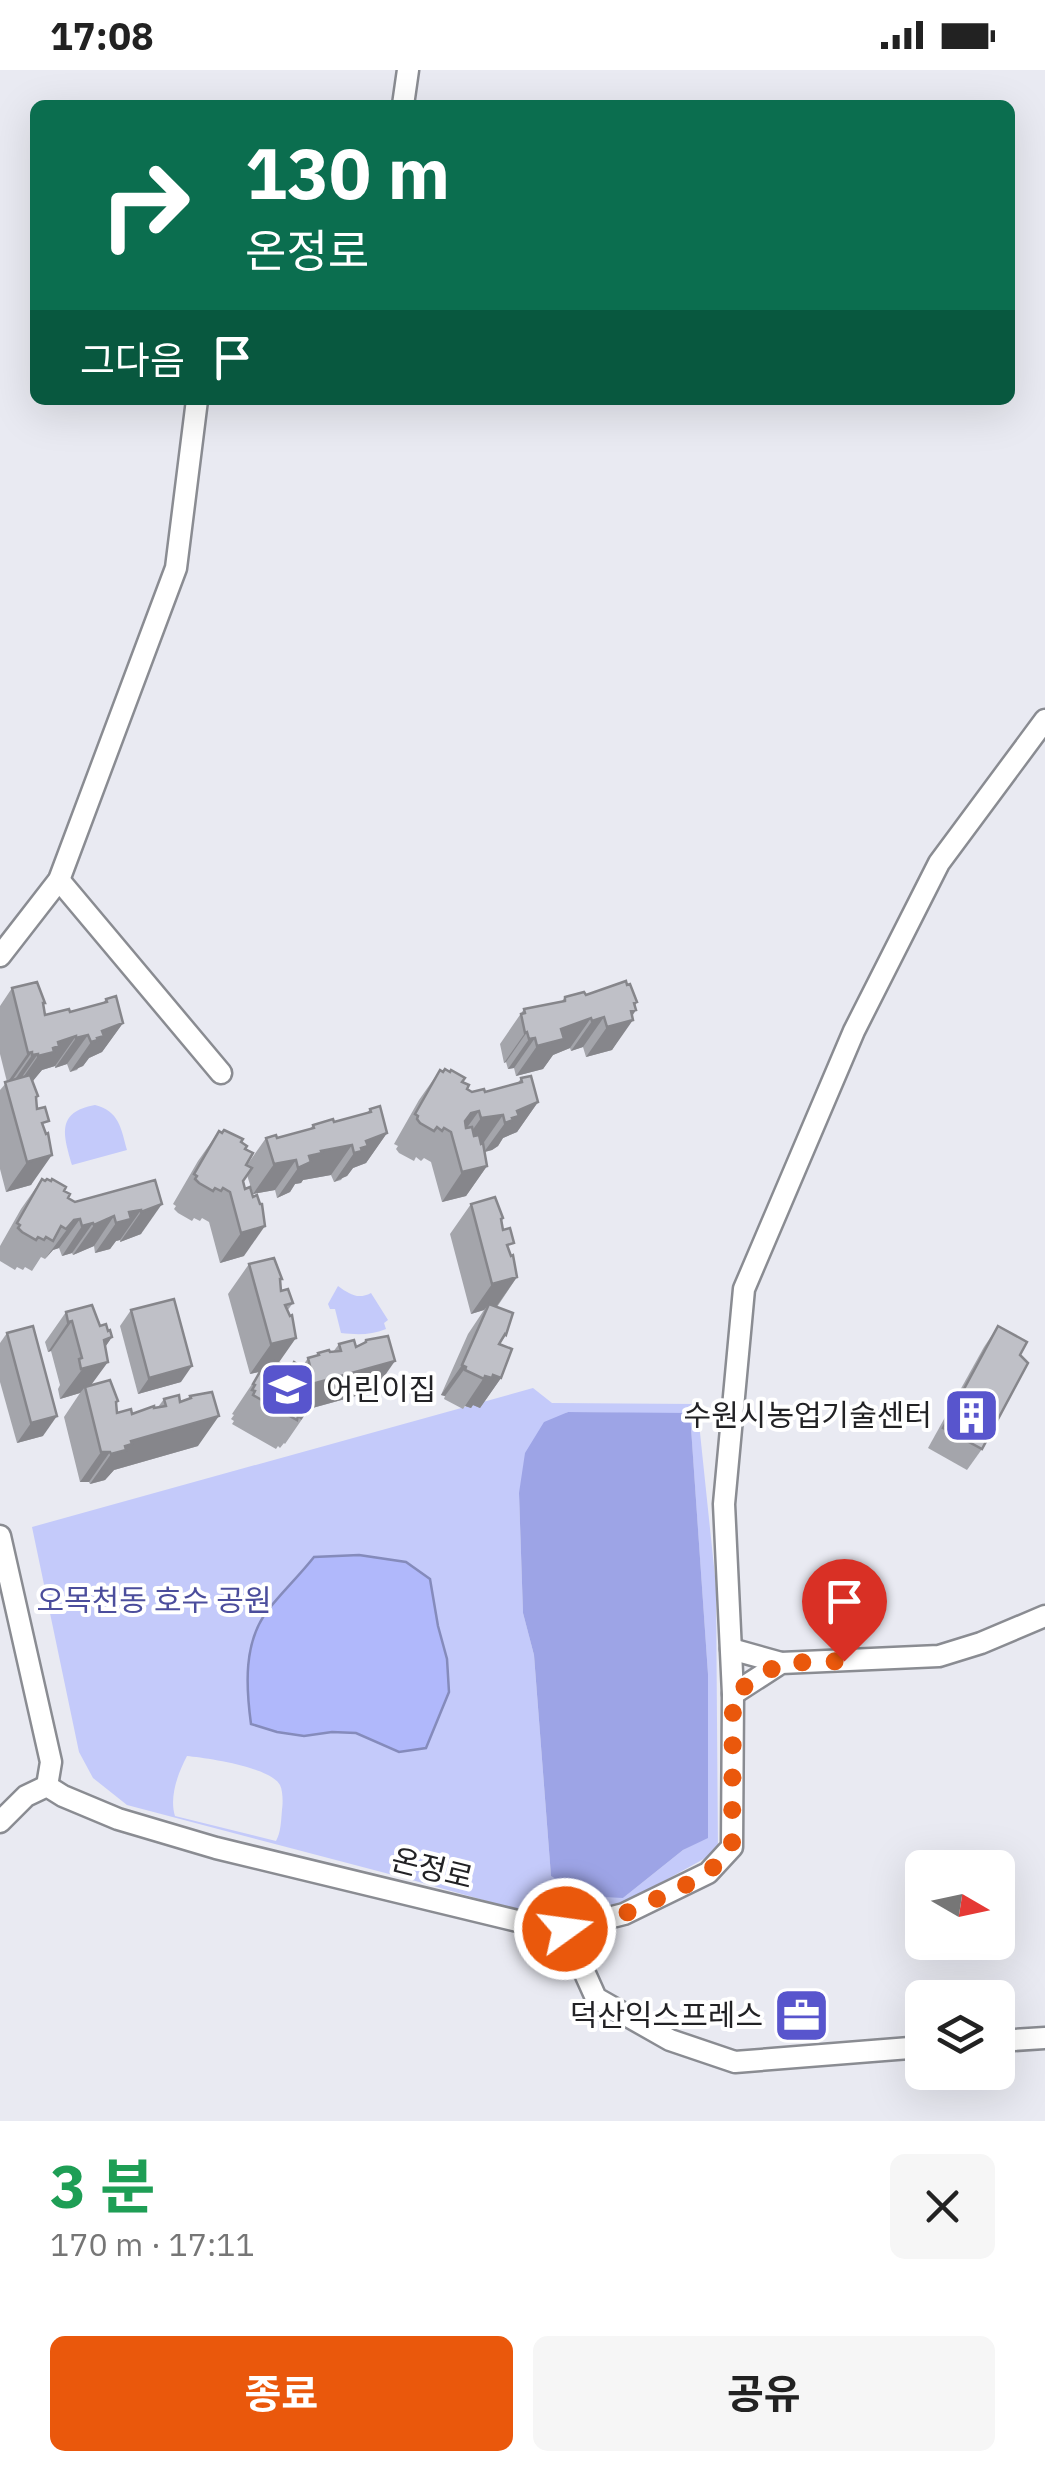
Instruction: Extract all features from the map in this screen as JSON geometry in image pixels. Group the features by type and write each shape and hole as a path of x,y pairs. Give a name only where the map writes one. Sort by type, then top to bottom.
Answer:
{"street":[{"path":"404,100 408,70"},
{"path":"0,956 59,880 176,568 196,405"},
{"path":"733,1694 724,1504 744,1288 854,1032 939,864 1045,720"},
{"path":"59,880 221,1073"},
{"path":"0,1536 50,1762 48,1786 26,1796 0,1822"},
{"path":"731,1649 781,1663 939,1656 981,1644 1045,1616"},
{"path":"733,1694 781,1663"},
{"name":"온정로","path":"48,1786 118,1819 216,1848 534,1925 565,1929 624,1914 678,1889 708,1873 732,1847 733,1694"},
{"path":"565,1929 596,1998 670,2040 735,2062 905,2048"},
{"path":"1015,2041 1045,2038"}],"green space":[{"path":"95,1105 114,1116 127,1150 72,1165 65,1135 68,1119 82,1108"},
{"path":"338,1286 354,1295 371,1293 388,1320 384,1323 386,1329 364,1334 341,1333 335,1309 328,1304"},
{"name":"오목천동 호수 공원","path":"533,1388 552,1403 697,1404 716,1586 718,1851 619,1906 547,1918 127,1805 93,1778 79,1752 32,1527","holes":["567,1412 690,1414 708,1674 708,1837 683,1850 623,1898 551,1876 534,1655 523,1613 519,1493","359,1555 406,1562 430,1579 447,1659 399,1752 356,1733 304,1736 250,1724 298,1577 314,1557","187,1756 251,1768 274,1779 280,1785 282,1797 276,1841 175,1816 178,1777"]}],"shaded area":[{"path":"568,1412 690,1413 708,1674 708,1838 683,1850 623,1898 585,1896 551,1876 534,1655 523,1613 519,1493 525,1453 544,1422"},
{"path":"359,1555 406,1562 430,1579 447,1659 449,1692 426,1748 399,1752 356,1733 304,1736 251,1724 248,1665 260,1623 314,1557"}],"building":[{"path":"626,981 637,1002 636,1010 631,1011 633,1020 607,1027 604,1017 592,1021 591,1018 561,1029 564,1039 537,1046 535,1038 529,1039 525,1033 521,1014 524,1009 565,1001 565,997 584,992 586,995"},
{"path":"37,982 45,1015 69,1009 70,1012 116,996 123,1023 102,1031 104,1036 98,1040 91,1042 88,1035 76,1036 58,1042 54,1052 32,1055 28,1053 12,988"},
{"path":"440,1070 465,1078 462,1082 472,1092 522,1082 521,1078 531,1076 538,1102 517,1111 519,1116 505,1123 503,1115 481,1118 479,1111 471,1113 465,1121 466,1128 472,1127 474,1136 479,1135 483,1143 487,1166 462,1172 451,1132 437,1127 434,1131 417,1119 415,1114"},
{"path":"30,1075 38,1096 37,1109 45,1107 49,1121 42,1123 52,1155 27,1162 5,1082"},
{"path":"380,1106 387,1133 366,1141 368,1146 362,1151 354,1153 352,1145 321,1151 309,1156 311,1162 298,1168 296,1160 274,1164 266,1138 371,1112 370,1109"},
{"path":"219,1131 243,1139 245,1149 253,1153 246,1165 252,1168 243,1181 245,1189 250,1187 253,1197 257,1195 262,1204 265,1226 241,1233 230,1192 223,1188 213,1191 199,1183 194,1174"},
{"path":"42,1179 52,1179 66,1187 68,1198 75,1202 155,1180 162,1204 129,1212 131,1219 116,1223 114,1216 94,1225 82,1226 80,1219 74,1220 66,1229 61,1226 53,1241 46,1237 36,1240 22,1232 17,1223"},
{"path":"495,1197 503,1230 510,1228 514,1243 507,1245 517,1277 492,1284 471,1204"},
{"path":"274,1258 282,1279 281,1291 288,1289 293,1303 285,1305 292,1315 296,1338 271,1344 249,1264"},
{"path":"174,1299 192,1366 149,1378 131,1310"},
{"path":"489,1304 513,1313 499,1344 512,1349 501,1378 493,1375 484,1379 462,1365"},
{"path":"92,1305 100,1326 106,1324 112,1337 104,1340 108,1362 81,1369 82,1358 66,1312"},
{"path":"33,1326 57,1416 31,1423 7,1333"},
{"name":"수원시농업기술센터","path":"998,1326 1027,1342 1020,1355 1028,1363 982,1449 943,1428"},
{"path":"388,1336 395,1361 315,1383 310,1390 314,1400 297,1420 253,1395 253,1384 261,1370 265,1372 275,1361 290,1369 294,1362 303,1368 310,1366 308,1358 318,1353 341,1351 339,1344 354,1340 356,1347 366,1340"},
{"path":"110,1380 118,1401 117,1413 131,1409 132,1414 166,1406 164,1399 179,1395 180,1402 212,1392 219,1416 131,1441 126,1450 101,1452 85,1387"}],"place":[{"name":"어린이집","path":"287,1390"},
{"name":"수원시농업기술센터","path":"971,1416"},
{"name":"덕산익스프레스","path":"802,2016"}],"route":[{"path":"565,1929 624,1914 708,1873 732,1847 733,1694 781,1663 844,1661"}]}
